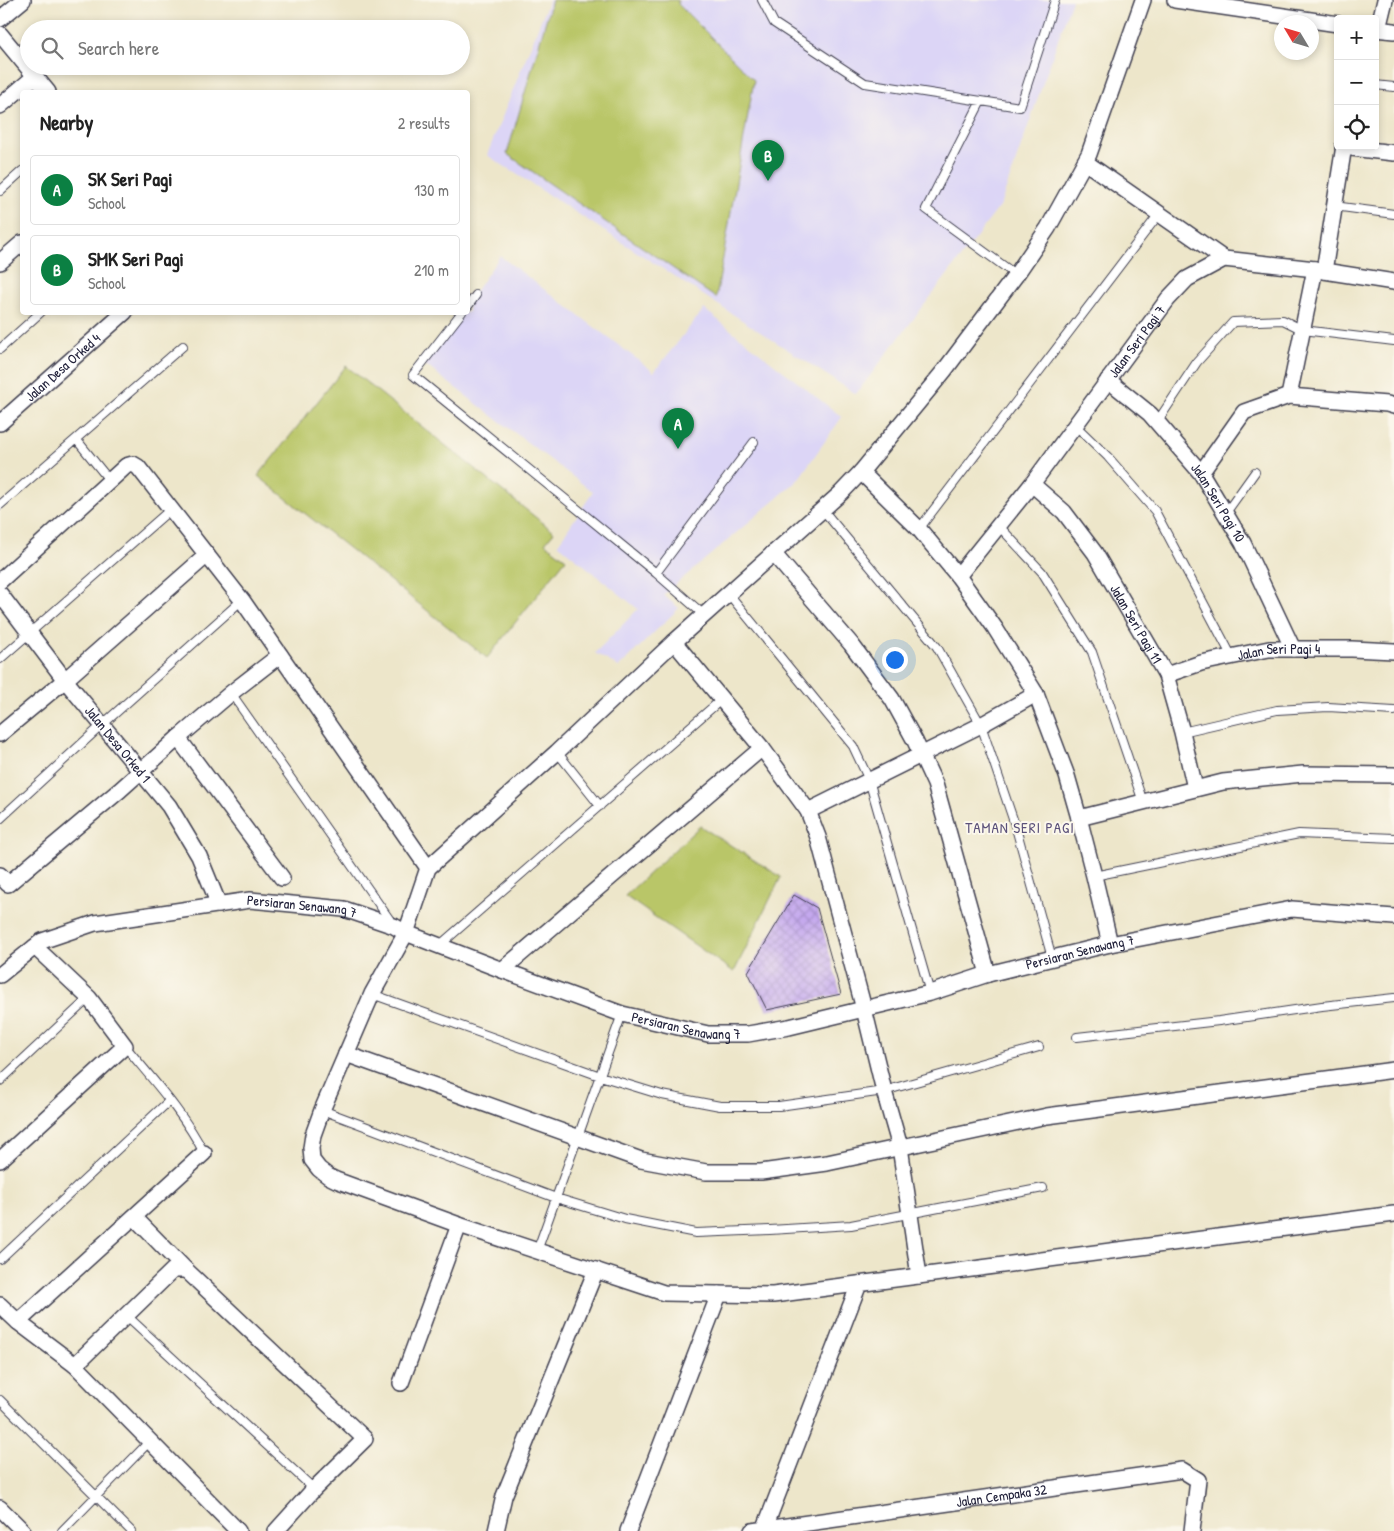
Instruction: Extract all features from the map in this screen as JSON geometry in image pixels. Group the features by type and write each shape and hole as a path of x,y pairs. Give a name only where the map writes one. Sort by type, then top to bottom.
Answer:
{"street":[{"path":"0,19 23,0"},
{"path":"1143,0 1086,162 1048,228 1016,275 944,371 860,472 823,510 728,593 557,752 428,868 322,1110 313,1135 312,1160 319,1169 336,1180 459,1225 664,1292 773,1295 1394,1214"},
{"path":"1175,0 1334,23"},
{"path":"1379,22 1385,0"},
{"path":"1379,29 1394,31"},
{"path":"0,34 20,59"},
{"path":"0,106 34,77 46,90"},
{"path":"1290,396 1303,330 1320,270 1334,206 1343,150"},
{"path":"1369,150 1394,153"},
{"path":"1086,162 1224,259 1320,270 1394,282"},
{"path":"0,262 20,245"},
{"name":"Jalan Seri Pagi 7","path":"958,576 1032,484 1168,299 1186,279 1224,259"},
{"name":"Jalan Desa Orked 4","path":"0,422 122,315"},
{"name":"Jalan Seri Pagi 10","path":"1108,380 1150,414 1201,474 1243,543 1293,649"},
{"path":"1201,474 1244,412 1290,396 1394,406"},
{"path":"0,581 126,466 133,464 138,467 242,600 428,868"},
{"path":"860,472 919,529 958,576 995,628 1036,694 1067,776 1110,944"},
{"name":"Jalan Seri Pagi 11","path":"1032,484 1064,512 1095,553 1166,675 1195,788"},
{"path":"773,553 851,644 892,699 921,754 934,784 988,974"},
{"path":"0,734 65,680 207,555"},
{"name":"Jalan Desa Orked 1","path":"0,594 65,680 168,806 199,856 219,905"},
{"path":"674,642 762,748 808,811 818,837 900,1147 919,1276"},
{"name":"Jalan Seri Pagi 4","path":"1166,675 1201,663 1269,649 1394,651"},
{"path":"0,875 8,884 231,693 280,655"},
{"path":"808,811 981,725 1036,694"},
{"path":"178,738 282,878"},
{"path":"502,970 762,748"},
{"path":"1079,818 1223,782 1303,774 1394,775"},
{"name":"Persiaran Senawang 7","path":"0,975 42,942 95,923 250,900 344,909 622,1014 708,1034 748,1034 789,1027 930,993 988,974 1110,944 1292,909 1394,917"},
{"path":"0,1160 125,1046 90,998 35,947"},
{"path":"346,1054 641,1160 706,1172 762,1172 827,1163 1047,1116 1394,1070"},
{"path":"204,1153 134,1217 7,1315 75,1366 238,1531"},
{"path":"134,1217 186,1270 365,1439 314,1489 276,1531"},
{"path":"401,1383 459,1225"},
{"path":"75,1366 173,1270 186,1270"},
{"path":"496,1531 504,1496 596,1270"},
{"path":"758,1530 859,1284"},
{"path":"628,1531 719,1294"},
{"name":"Jalan Cempaka 32","path":"758,1530 1182,1470 1198,1480 1192,1531"},
{"path":"0,1508 23,1531"}],"lane":[{"path":"762,0 774,23 865,83 1020,107 1055,0"},
{"path":"1379,85 1394,87"},
{"path":"982,101 926,209 1016,275"},
{"path":"0,191 20,173"},
{"path":"1334,206 1394,214"},
{"path":"919,529 1159,214"},
{"path":"470,303 476,295"},
{"path":"0,349 38,315"},
{"path":"460,315 413,375 656,573 704,615"},
{"path":"1157,422 1197,362 1233,322 1283,320 1303,330 1394,341"},
{"path":"0,505 183,346"},
{"path":"1075,425 1108,457 1155,511 1232,657"},
{"path":"76,439 110,482"},
{"path":"656,573 754,442"},
{"path":"1225,514 1255,472"},
{"path":"0,659 171,509"},
{"path":"823,510 937,647 981,725 1016,828 1052,958"},
{"path":"998,526 1042,572 1092,652 1143,802"},
{"path":"728,593 853,746 869,780 930,993"},
{"path":"0,819 242,600"},
{"path":"231,693 400,929"},
{"path":"440,945 722,699"},
{"path":"1182,732 1277,710 1328,707 1394,711"},
{"path":"557,752 600,806"},
{"path":"1094,876 1299,834 1394,838"},
{"path":"372,994 600,1076 662,1094 720,1106 778,1106 884,1091 1039,1048"},
{"path":"0,1080 90,998"},
{"path":"1077,1037 1394,998"},
{"path":"537,1251 622,1014"},
{"path":"125,1046 169,1100 196,1138 204,1153"},
{"path":"0,1259 169,1100"},
{"path":"322,1110 556,1198 625,1219 696,1233 851,1225 1043,1188"},
{"path":"126,1315 314,1489"},
{"path":"0,1400 131,1531"},
{"path":"62,1531 150,1441"}],"shaded area":[{"path":"549,0 1072,0 1000,206 856,394 487,155"},
{"path":"500,256 654,372 704,309 842,417 797,481 663,595 679,608 619,667 595,653 638,609 558,544 593,492 424,364 459,315 470,315 470,299"}],"green space":[{"path":"552,0 678,0 678,4 754,80 716,298 507,154"},
{"path":"346,366 554,532 545,543 566,559 487,658 258,476"},
{"path":"700,826 781,877 734,972 625,896"}],"building":[{"path":"794,895 817,908 841,994 767,1010 748,972"}],"place":[{"name":"SMK Seri Pagi","path":"768,181"},
{"name":"SK Seri Pagi","path":"678,449"}],"district":[{"name":"TAMAN SERI PAGI","path":"1020,828"}]}
